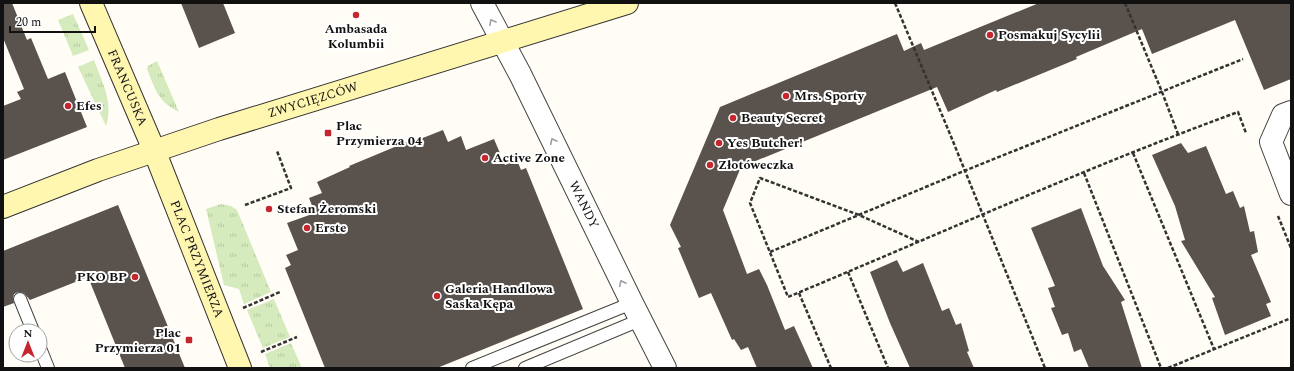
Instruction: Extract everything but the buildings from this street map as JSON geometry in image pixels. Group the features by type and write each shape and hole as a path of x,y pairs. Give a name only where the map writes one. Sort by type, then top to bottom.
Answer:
{"street":[{"name":"FRANCUSKA","path":"91,3 154,150"},
{"name":"WANDY","path":"482,3 520,74 665,368"},
{"name":"ZWYCIĘZCÓW","path":"3,207 94,171 154,150 627,3"},
{"path":"1291,112 1283,115 1271,142 1291,194"},
{"name":"PLAC PRZYMIERZA","path":"154,150 240,368"}],"lane":[{"path":"20,299 30,323"},
{"path":"472,368 636,311"},
{"path":"524,368 636,311"}],"path":[{"path":"895,3 1045,368"},
{"path":"1125,3 1178,134"},
{"path":"770,252 964,171 1243,59"},
{"path":"919,242 859,215 760,178 750,203 788,298 919,242 982,214 1178,134 1238,112"},
{"path":"245,205 291,188 277,151"},
{"path":"1133,153 1214,349"},
{"path":"1084,173 1161,368"},
{"path":"848,272 888,368"},
{"path":"243,308 280,292"},
{"path":"799,293 831,368"},
{"path":"1168,368 1291,318"},
{"path":"260,352 297,337"}],"green space":[{"path":"73,14 89,50 73,56 58,20"},
{"path":"94,60 108,101 109,109 106,126 78,67"},
{"path":"157,61 179,112 166,104 152,83 147,69 148,66"},
{"path":"221,204 231,206 237,210 271,292 244,304 239,289 224,285 206,209"},
{"path":"274,299 290,337 263,348 247,310"},
{"path":"291,343 302,368 270,368 265,354"}],"place":[{"name":"Ambasada Kolumbii","path":"356,15"},
{"name":"Posmakuj Sycylii","path":"990,35"},
{"name":"Mrs. Sporty","path":"786,96"},
{"name":"Efes","path":"68,106"},
{"name":"Beauty Secret","path":"733,118"},
{"name":"Plac Przymierza 04","path":"328,133"},
{"name":"Yes Butcher!","path":"719,143"},
{"name":"Active Zone","path":"485,158"},
{"name":"Złotóweczka","path":"710,165"},
{"name":"Stefan Żeromski","path":"269,209"},
{"name":"Erste","path":"307,228"},
{"name":"PKO BP","path":"135,277"},
{"name":"Galeria Handlowa Saska Kępa","path":"437,296"},
{"name":"Plac Przymierza 01","path":"189,340"}]}
